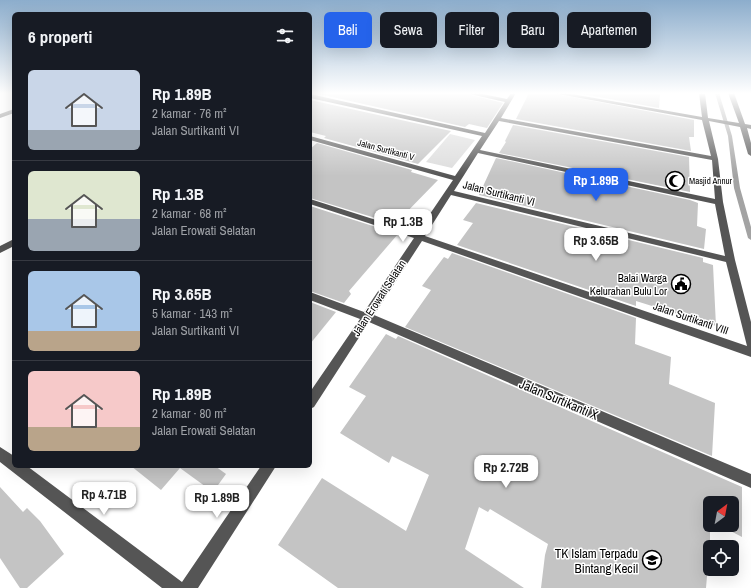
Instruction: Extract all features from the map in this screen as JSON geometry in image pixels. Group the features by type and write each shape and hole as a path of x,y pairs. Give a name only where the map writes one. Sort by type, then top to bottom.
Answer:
{"street":[{"path":"420,120 486,135"},
{"name":"Jalan Erowati Selatan","path":"312,400 496,120"},
{"path":"505,120 715,159"},
{"path":"709,120 715,159 719,202 730,260 751,343"},
{"path":"712,120 751,127"},
{"path":"739,120 751,154"},
{"name":"Jalan Surtikanti V","path":"312,139 458,178"},
{"path":"476,151 719,202"},
{"name":"Jalan Surtikanti VI","path":"449,192 730,260"},
{"name":"Jalan Surtikanti VIII","path":"312,201 751,352"},
{"path":"0,250 12,243"},
{"name":"Jalan Surtikanti X","path":"312,297 367,317 751,481"},
{"path":"0,454 12,463"},
{"path":"19,468 176,588"},
{"path":"188,588 267,468"}],"shaded area":[{"path":"450,134 475,140 452,168 426,162"}],"building":[{"path":"312,120 403,120 451,131 418,164 324,138 326,136 312,132"},
{"path":"436,120 492,120 487,128 469,124 465,127"},
{"path":"524,120 694,120 694,137 689,137 691,151"},
{"path":"513,125 689,157 690,192 499,153 506,142 505,141"},
{"path":"317,143 412,170 411,172 438,180 395,224 312,199 312,147"},
{"path":"496,158 698,203 697,226 706,229 704,249 479,195"},
{"path":"476,203 703,258 703,262 713,265 716,326 636,301 636,306 457,245 473,223 463,220"},
{"path":"312,207 398,234 349,291 351,294 344,303 312,292"},
{"path":"452,253 636,318 635,344 671,357 669,384 715,403 712,456 405,327 431,290 422,286 444,257 448,259"},
{"path":"312,303 336,312 312,342"},
{"path":"386,334 396,339 398,336 742,487 742,537 732,532 739,532 739,496 703,496 703,532 710,532 710,540 703,540 703,576 707,576 706,588 541,588 545,555 548,544 490,509 488,512 479,507 465,549 524,588 338,588 278,545 322,478 406,531 429,475 392,456 389,463 340,433 366,396 349,387"},
{"path":"134,468 180,468 161,490"},
{"path":"180,468 218,468 226,474 213,492"},
{"path":"0,487 23,512 27,508 40,521 64,554 27,588 20,588 0,558"}],"waterway":[{"path":"725,120 730,136 737,188 751,238"}],"place":[{"name":"Masjid Annur","path":"675,181"},
{"name":"Balai Warga Kelurahan Bulu Lor","path":"681,284"},
{"name":"TK Islam Terpadu Bintang Kecil","path":"652,560"}]}
